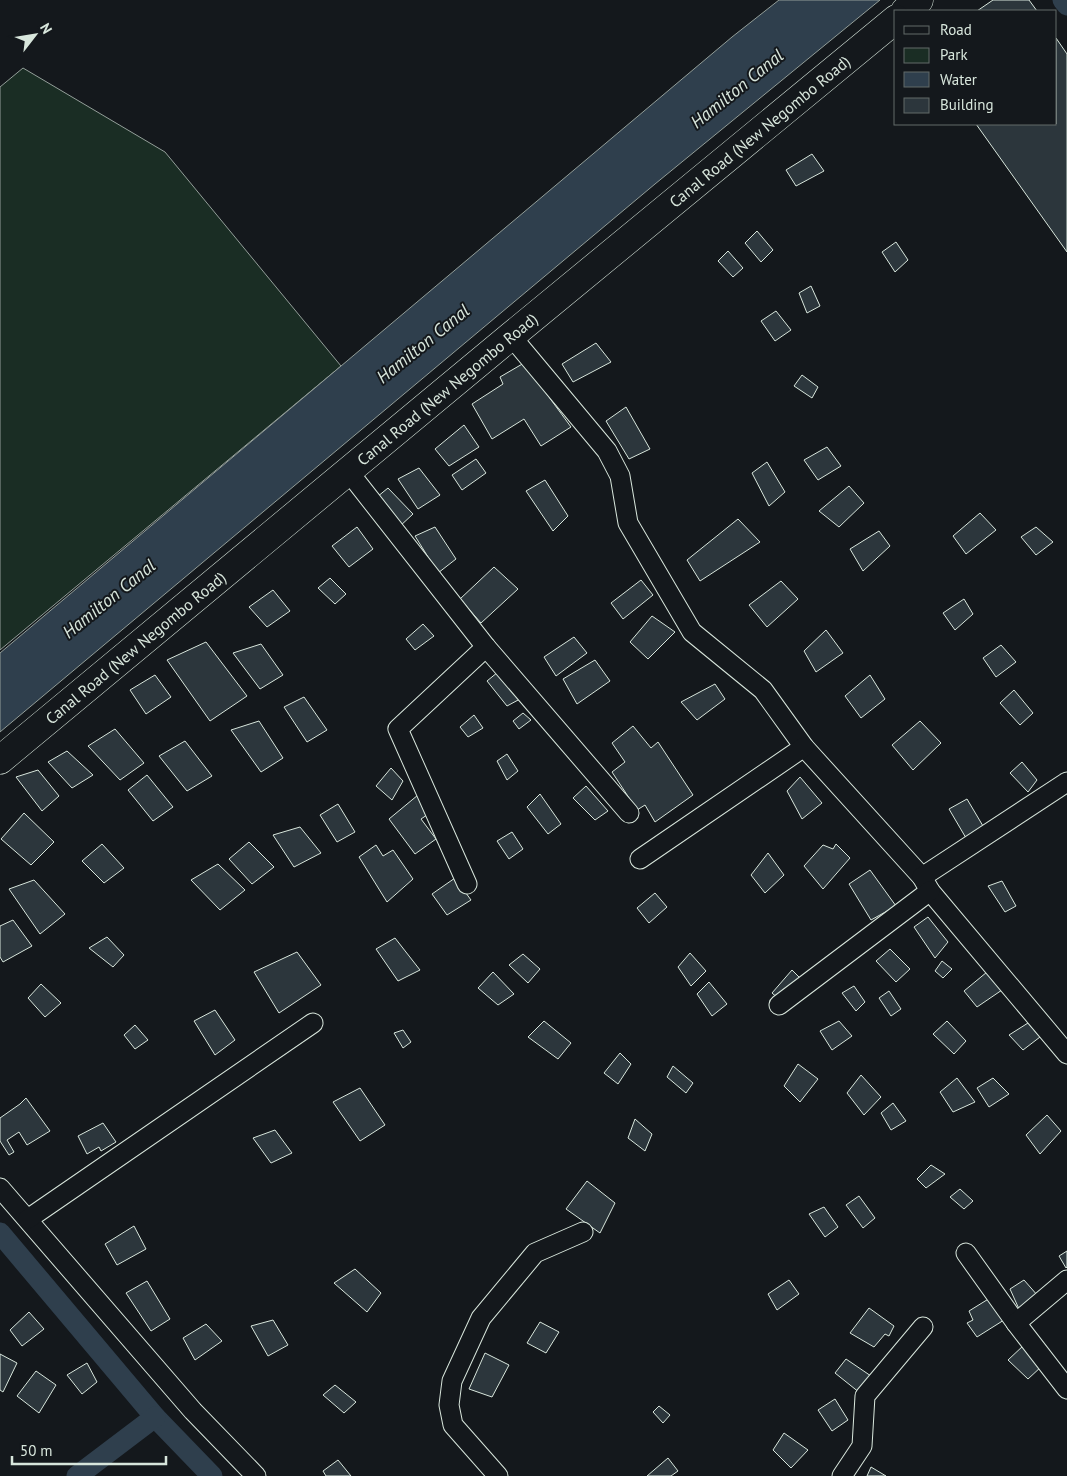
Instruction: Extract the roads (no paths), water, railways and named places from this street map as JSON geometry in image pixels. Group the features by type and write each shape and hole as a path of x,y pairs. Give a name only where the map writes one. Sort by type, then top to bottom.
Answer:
{"main road":[{"path":"907,10 919,0"},
{"name":"Canal Road (New Negombo Road)","path":"0,760 894,21"}],"street":[{"path":"511,336 607,451 620,476 628,523 692,632 763,690 804,747 926,884 1067,1053"},
{"path":"348,471 486,647 629,813"},
{"path":"467,884 398,730 486,647"},
{"path":"640,859 804,747"},
{"path":"779,1005 926,884 1067,782"},
{"path":"28,1219 313,1023"},
{"path":"0,1188 193,1411 256,1476"},
{"path":"498,1476 453,1425 448,1405 452,1381 482,1318 535,1253 583,1232"},
{"path":"966,1253 1016,1323 1067,1389"},
{"path":"1016,1323 1067,1280"},
{"path":"842,1476 862,1446 865,1396 923,1327"}],"water":[{"name":"Hamilton Canal","path":"779,0 880,0 655,184 0,732 0,653 732,37"}],"waterway":[{"path":"1063,0 1067,5"},
{"path":"0,1233 155,1417 212,1476"},
{"path":"77,1476 155,1417"}]}
